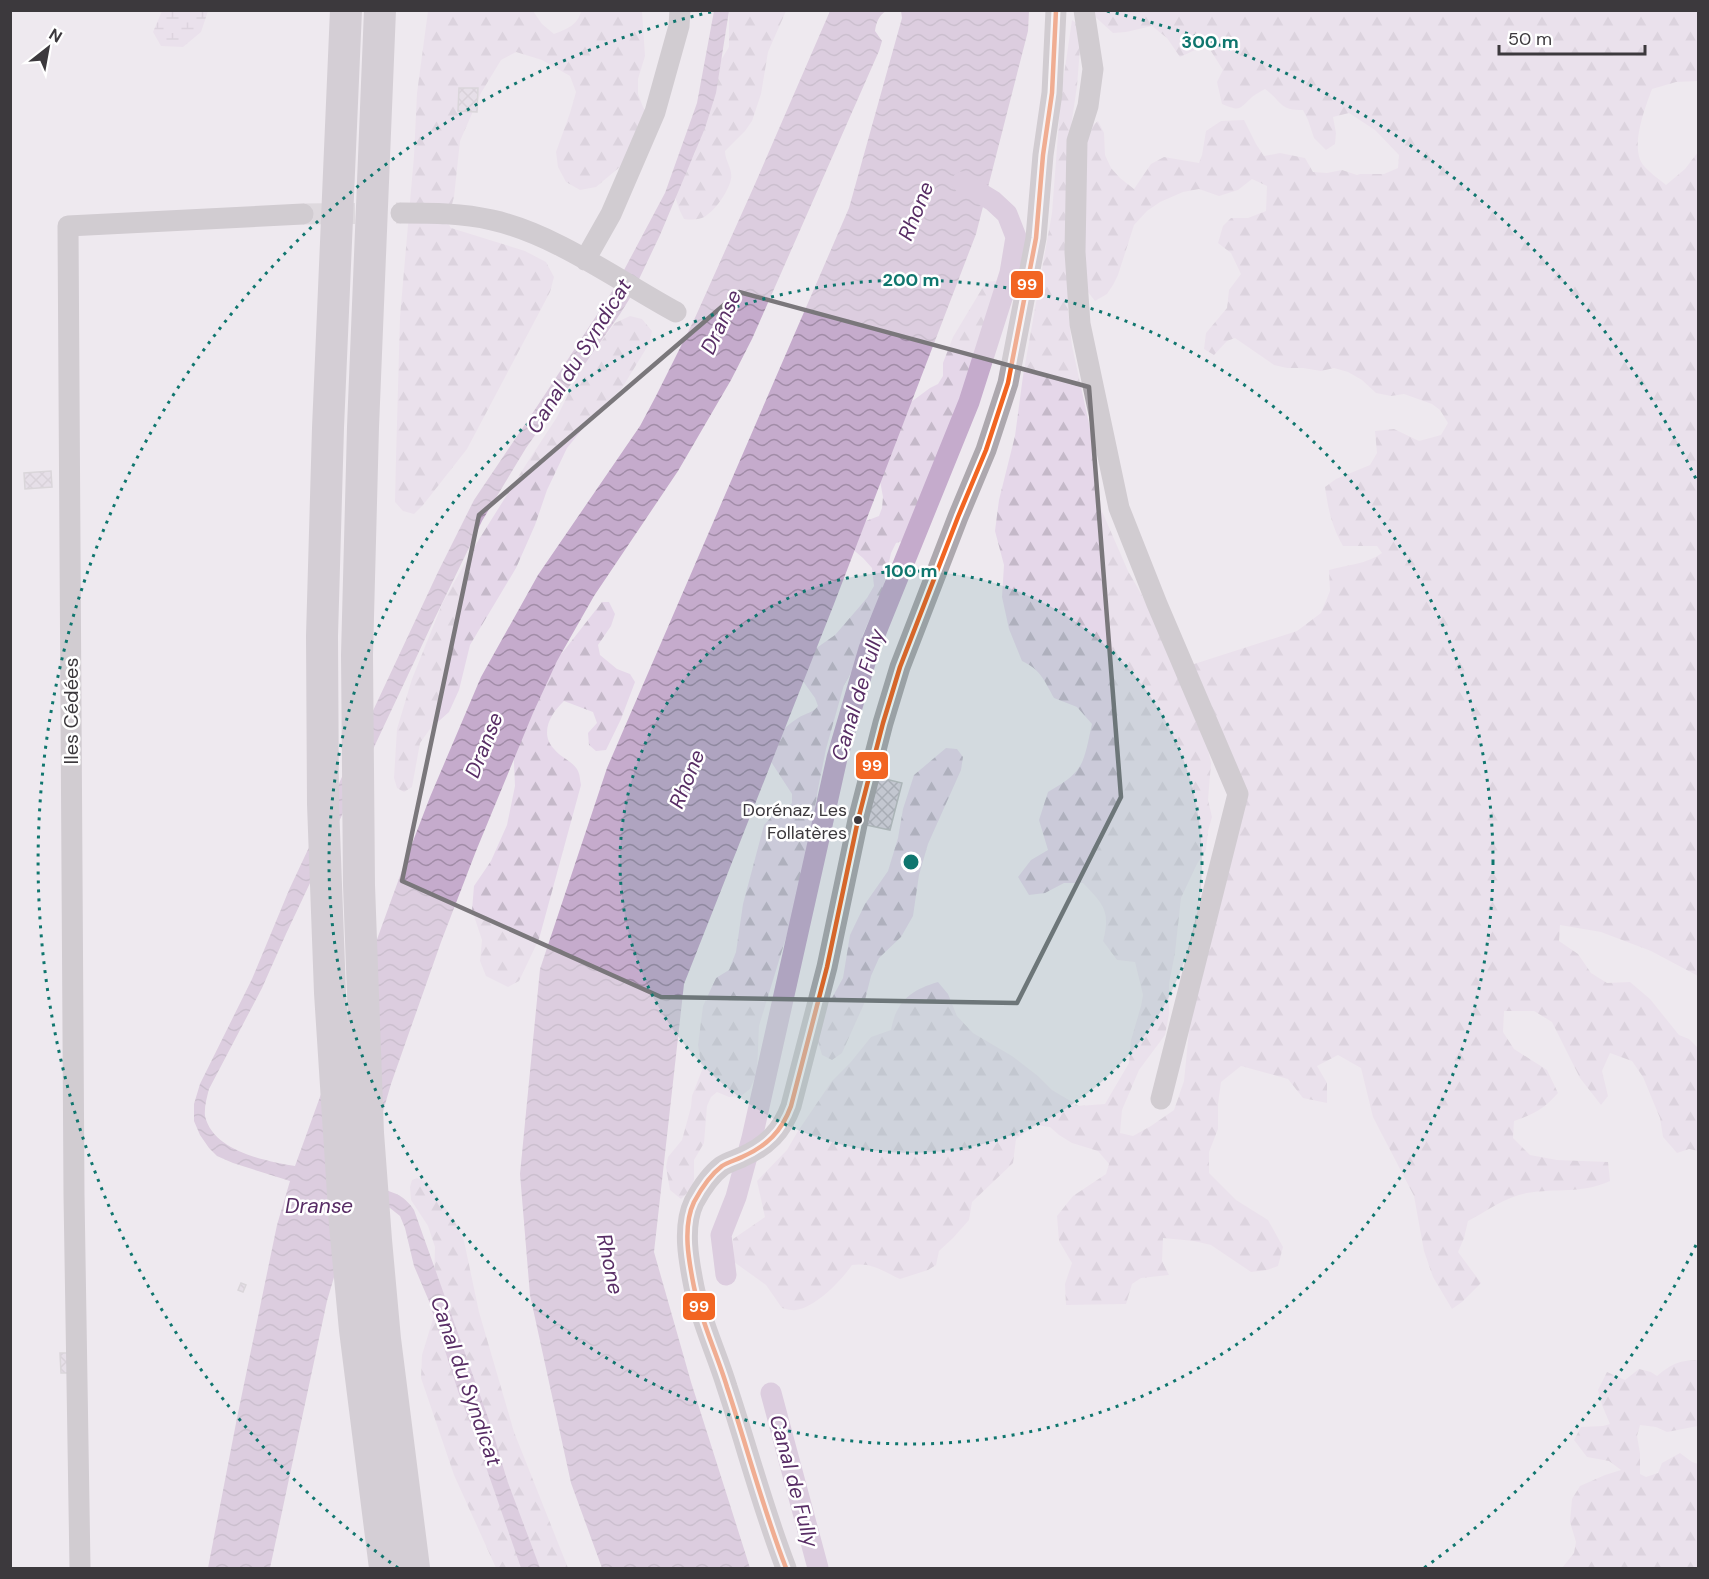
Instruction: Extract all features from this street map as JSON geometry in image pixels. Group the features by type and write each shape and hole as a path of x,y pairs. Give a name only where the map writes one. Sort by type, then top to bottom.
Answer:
{"highway":[{"path":"346,10 328,428 322,636 326,886 336,1102 355,1330 385,1569"},
{"path":"380,10 363,427 357,655 359,885 368,1132 376,1240 385,1339 414,1569"}],"street":[{"path":"328,428 330,10"},
{"path":"592,264 655,112 679,26 680,10"},
{"path":"786,1569 772,1534 699,1305 688,1231 693,1205 706,1183 724,1165 770,1141 782,1127 791,1106 827,968 858,820 900,667 986,450 1008,383 1036,238 1043,155 1052,93 1056,10"},
{"path":"1084,10 1093,69 1088,106 1077,141 1075,252 1080,324 1119,508 1238,794 1161,1099"},
{"path":"401,213 453,213 494,220 522,230 558,245 676,312"},
{"name":"Iles Cédées","path":"80,1569 74,1195 69,226 303,214"}],"highlighted area":[{"path":"739,292 1089,387 1121,797 1017,1003 661,997 402,881 479,515"}],"green space":[{"path":"162,10 208,11 201,32 183,47 161,46 153,32"},
{"path":"428,11 533,11 542,24 554,34 575,23 581,11 642,11 645,56 638,79 638,94 643,107 658,129 653,139 596,187 580,190 566,182 558,167 556,152 576,92 570,76 542,60 516,52 501,60 481,93 460,141 454,197 447,222 451,228 525,251 546,262 554,277 550,292 467,449 414,514 403,511 395,502 396,458 400,317 417,93"},
{"path":"729,11 786,11 768,52 761,94 752,121 725,151 731,175 728,188 707,215 702,218 684,219 675,197 679,183 695,153 718,65 729,47"},
{"path":"1092,11 1698,11 1698,81 1676,82 1652,89 1640,128 1638,149 1644,166 1666,185 1685,169 1698,152 1698,976 1651,951 1601,932 1560,925 1559,941 1578,954 1591,973 1607,983 1630,982 1650,999 1679,1035 1689,1039 1698,1048 1698,1151 1689,1149 1677,1153 1663,1137 1660,1118 1643,1077 1632,1061 1610,1053 1602,1071 1608,1096 1601,1105 1580,1078 1552,1022 1534,1011 1504,1011 1503,1032 1514,1049 1547,1070 1558,1093 1538,1110 1514,1121 1513,1138 1530,1155 1557,1160 1608,1162 1610,1181 1589,1188 1519,1195 1468,1221 1458,1252 1481,1283 1452,1309 1433,1277 1424,1251 1414,1196 1373,1117 1361,1068 1338,1055 1317,1066 1327,1083 1327,1103 1303,1098 1288,1079 1241,1066 1221,1082 1218,1129 1209,1152 1209,1173 1236,1200 1268,1220 1283,1247 1278,1266 1267,1270 1251,1272 1211,1245 1163,1238 1162,1261 1169,1275 1141,1278 1132,1284 1126,1304 1066,1305 1065,1284 1072,1263 1059,1241 1057,1216 1073,1196 1106,1174 1109,1164 1098,1151 1072,1143 1050,1127 1036,1125 1016,1139 1013,1163 972,1202 969,1220 939,1251 936,1265 928,1270 900,1279 871,1266 852,1265 820,1299 804,1308 793,1310 782,1308 766,1285 734,1262 733,1239 765,1217 757,1181 787,1150 832,1081 871,1037 891,1030 901,1004 920,989 938,982 948,994 957,1016 973,1033 1012,1056 1052,1090 1079,1106 1105,1104 1129,1063 1131,1040 1143,995 1135,962 1117,960 1103,941 1106,922 1104,909 1083,883 1064,883 1045,893 1029,895 1018,877 1031,860 1048,850 1039,820 1048,792 1076,772 1087,749 1092,724 1077,707 1054,698 1038,672 1022,661 1009,629 1002,597 1004,565 995,531 999,500 1015,436 1023,376 1052,213 1061,95 1072,20 1076,23 1081,36 1077,86 1068,147 1068,310 1072,346 1095,451 1101,509 1128,571 1148,606 1202,724 1211,763 1208,800 1212,817 1206,850 1181,898 1169,984 1169,1014 1165,1035 1139,1070 1122,1110 1120,1133 1133,1136 1174,1110 1184,1081 1191,1011 1235,764 1191,665 1297,631 1321,613 1330,591 1329,570 1363,562 1382,553 1377,546 1343,546 1331,518 1325,487 1336,479 1370,465 1377,453 1375,431 1394,429 1419,441 1441,435 1448,423 1440,410 1432,404 1404,394 1391,396 1376,393 1362,380 1348,372 1334,368 1321,371 1274,365 1235,338 1227,341 1214,355 1204,349 1206,333 1227,308 1229,290 1241,274 1231,253 1218,243 1223,226 1231,218 1248,218 1266,211 1267,186 1252,179 1238,190 1219,196 1199,189 1183,192 1160,202 1147,211 1134,225 1113,285 1107,294 1095,301 1088,292 1085,273 1083,133 1098,121 1104,133 1105,155 1111,168 1134,189 1151,164 1164,157 1199,163 1206,131 1221,121 1244,120 1264,156 1280,153 1305,158 1313,172 1327,173 1342,170 1357,175 1384,174 1398,168 1399,155 1375,130 1349,113 1333,117 1336,133 1335,144 1326,150 1314,138 1303,110 1285,107 1265,89 1239,108 1222,104 1217,82 1223,70 1209,48 1195,50 1180,57 1167,38 1152,26 1113,33 1091,13"},
{"path":"995,281 1001,288 1001,301 962,399 925,503 921,524 909,539 896,543 891,553 883,589 863,634 852,671 844,685 826,749 802,885 759,1026 757,1073 750,1089 741,1096 729,1097 717,1092 711,1097 707,1106 704,1143 694,1160 694,1180 690,1190 681,1199 670,1190 666,1167 668,1157 682,1140 692,1096 702,1070 698,1045 703,1006 716,978 729,970 736,952 743,904 764,825 776,812 792,803 792,794 766,754 784,729 818,706 800,677 808,654 835,635 867,598 874,586 872,568 844,542 850,527 879,516 883,497 876,459 892,416 938,384 943,376 943,363 953,337 986,282"},
{"path":"630,316 642,319 652,331 649,344 622,388 589,421 567,448 547,490 516,568 470,645 459,690 449,712 430,729 420,743 412,787 404,792 397,788 394,778 397,729 412,679 443,602 473,549 557,417 579,372 615,323"},
{"path":"602,602 609,602 615,614 611,626 598,645 600,655 617,669 630,674 635,682 606,750 596,751 589,745 588,733 597,723 593,712 564,701 548,724 547,736 550,743 576,768 581,785 539,939 519,981 508,987 486,976 480,961 482,940 472,910 474,886 491,861 507,825 515,786 513,740 541,680"},
{"path":"946,748 957,749 963,757 961,770 928,844 919,875 913,916 901,937 879,958 871,976 864,1004 842,1053 832,1060 822,1055 818,1042 822,1016 843,978 850,935 865,904 888,871 914,775"},
{"path":"417,1178 426,1182 432,1189 455,1222 464,1241 479,1312 514,1432 568,1568 496,1568 454,1475 421,1378 422,1355 433,1319 435,1247 428,1226 411,1200 410,1187 412,1180"},
{"path":"1698,1360 1698,1426 1667,1432 1656,1427 1640,1425 1637,1436 1640,1474 1646,1477 1658,1473 1662,1463 1680,1453 1698,1464 1698,1568 1562,1568 1574,1553 1576,1542 1570,1522 1572,1499 1580,1486 1621,1470 1609,1461 1587,1457 1574,1440 1581,1427 1610,1424 1598,1390 1607,1372 1625,1380 1639,1369 1657,1376 1676,1364"}],"water":[{"name":"Dranse","path":"714,11 729,11 716,93 705,128 660,235 630,298 526,448 482,521 262,988 209,1089 205,1106 205,1116 210,1128 229,1146 255,1157 295,1166 405,862 481,677 538,575 640,426 656,396 694,320 830,11 886,11 875,28 882,41 879,51 752,339 678,471 594,596 557,661 533,713 441,942 391,1084 362,1183 397,1194 414,1210 491,1426 507,1480 540,1568 521,1568 458,1391 429,1301 414,1266 400,1216 390,1208 357,1199 327,1301 270,1568 208,1568 277,1225 290,1181 233,1163 217,1156 209,1148 194,1121 194,1104 200,1084 252,979 289,890 474,500 615,287 665,193 697,103"},
{"name":"Rhone","path":"901,11 1029,11 1028,31 976,234 834,604 684,984 654,1252 691,1382 750,1568 602,1568 571,1483 530,1295 520,1174 540,969 607,768 849,208 902,18"}],"building":[{"path":"459,88 478,88 477,112 458,111"},
{"path":"51,471 52,487 25,489 24,473"},
{"path":"877,777 902,783 890,830 866,825"},
{"path":"241,1283 246,1285 243,1292 238,1290"},
{"path":"60,1353 70,1353 70,1373 61,1373"}],"waterway":[{"name":"Canal de Fully","path":"726,1275 721,1235 736,1197 752,1138 837,758 869,649 969,402 1010,273 1016,237 1007,214 993,201 962,182"},
{"name":"Canal de Fully","path":"771,1393 818,1568"}],"tunnel":[{"path":"303,214 401,213"}],"transit line":[{"name":"99","path":"786,1568 697,1300 689,1256 688,1222 694,1202 710,1178 722,1166 751,1153 766,1143 783,1123 791,1106 827,967 858,820 883,723 900,667 986,450 1008,383 1036,238 1043,155 1052,93 1056,10"}],"place":[{"name":"Dorénaz, Les Follatères","path":"858,820"}],"water label":[{"name":"Canal du Syndicat","path":"579,356"},
{"name":"Canal du Syndicat","path":"466,1381"}]}
